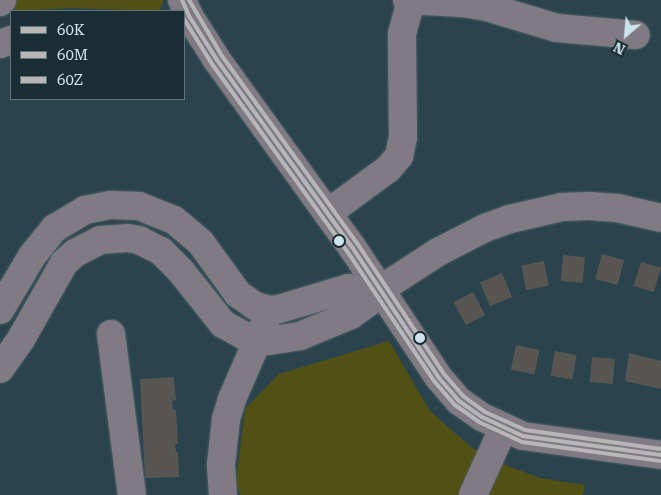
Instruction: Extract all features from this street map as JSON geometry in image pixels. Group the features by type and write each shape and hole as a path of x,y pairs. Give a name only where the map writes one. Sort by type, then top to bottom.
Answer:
{"street":[{"path":"182,0 189,16 217,60 328,213 449,390 470,410 504,429 523,436 551,442 661,455"},
{"path":"328,213 389,168 399,156 403,137 402,34 409,0 462,3 487,7 556,28 636,35"},
{"path":"185,46 217,60"},
{"path":"0,310 32,256 55,228 85,210 120,204 140,206 174,220 200,243 238,294 255,306 270,310 349,288 381,289"},
{"path":"0,369 21,339 64,263 87,245 113,237 139,240 161,251 180,270 223,324 246,337 258,340 290,339 351,315 370,301 381,289 461,239 502,222 536,212 589,206 617,208 661,218"},
{"path":"223,495 221,465 226,420 232,399 270,310"},
{"path":"112,334 132,495"},
{"path":"473,495 504,429"}],"shaded area":[{"path":"16,0 164,0 159,10 71,8 16,10 14,7"},
{"path":"389,341 430,411 471,447 497,462 540,478 585,485 583,495 240,495 236,481 245,409 279,374"}],"building":[{"path":"602,254 624,260 617,285 595,279"},
{"path":"563,255 585,257 583,283 561,281"},
{"path":"544,261 549,286 526,290 521,265"},
{"path":"641,262 661,268 654,292 634,286"},
{"path":"502,273 512,297 490,306 480,282"},
{"path":"473,292 485,315 466,325 454,302"},
{"path":"516,345 539,350 534,374 511,369"},
{"path":"555,351 577,355 572,379 551,376"},
{"path":"629,353 661,361 661,389 625,381"},
{"path":"592,357 615,359 613,384 590,382"},
{"path":"174,377 176,400 172,401 173,410 176,410 178,444 175,444 176,452 178,452 179,477 145,478 140,379"}],"transit line":[{"name":"60K","path":"182,0 189,16 217,60 352,247 439,378 459,401 482,417 523,436 661,455"},
{"name":"60Z","path":"189,0 222,56 357,243 444,374 463,396 485,412 525,430 661,449"},
{"name":"60M","path":"185,21 212,64 347,251 434,381 455,405 479,422 522,442 660,461"}]}
